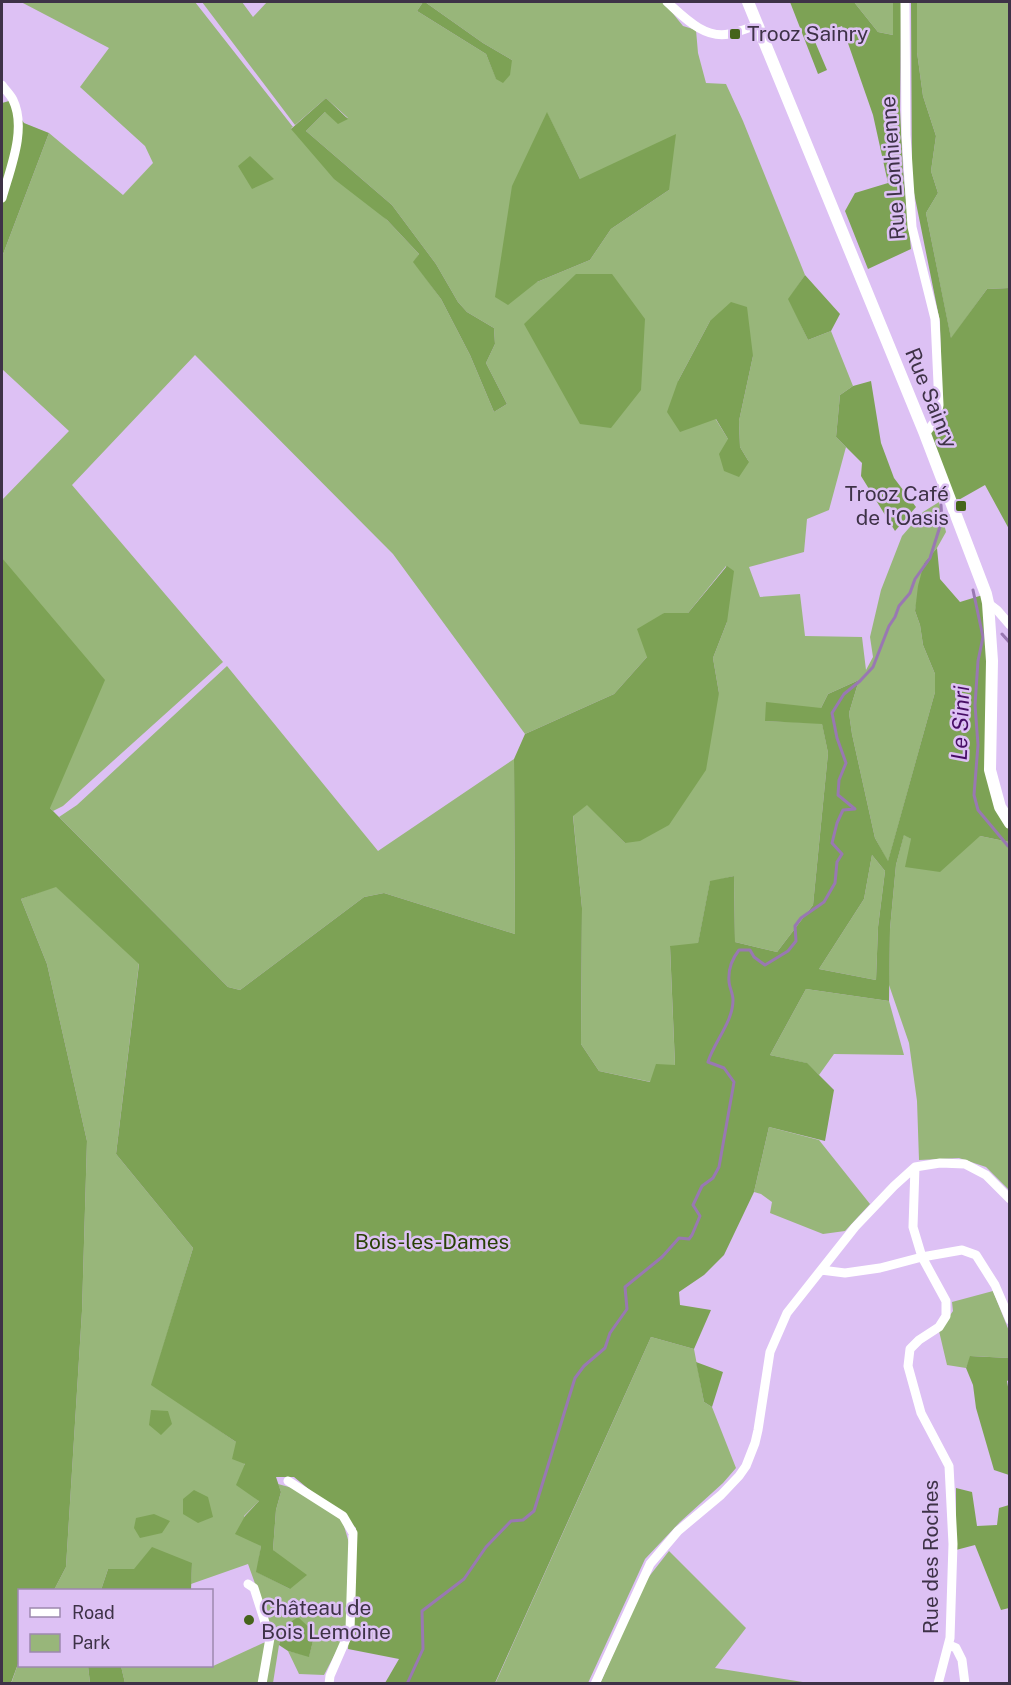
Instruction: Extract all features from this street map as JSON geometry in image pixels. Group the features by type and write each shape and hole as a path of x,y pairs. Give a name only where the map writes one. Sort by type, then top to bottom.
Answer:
{"street":[{"path":"667,2 688,21 707,33 727,34 757,25"},
{"name":"Rue Sainry","path":"748,2 925,434 988,603 992,661 990,770 1000,807 1010,823"},
{"name":"Rue Lonhienne","path":"905,2 906,135 911,216 916,246 935,319 939,405 936,420 925,434"},
{"path":"2,85 12,98 19,126 2,198"},
{"path":"988,603 998,610 1010,625"},
{"path":"595,1683 650,1564 678,1532 740,1476 746,1466 755,1443 767,1367 775,1339 787,1313 855,1227 915,1167 940,1163 965,1164 986,1175 1010,1199"},
{"path":"915,1167 913,1227 922,1257"},
{"path":"820,1270 845,1273 880,1268 962,1250 976,1256 994,1285 1010,1320"},
{"name":"Rue des Roches","path":"922,1257 946,1300 946,1316 939,1327 910,1349 908,1366 921,1413 949,1466 953,1544 950,1638 938,1683"},
{"path":"288,1481 343,1516 353,1533 350,1630 329,1683"},
{"path":"248,1584 254,1588 270,1638 262,1683"},
{"path":"949,1645 956,1648 962,1660 965,1683"}],"green space":[{"path":"21,2 195,2 293,127 291,128 419,254 414,262 441,299 470,355 494,412 507,404 486,363 495,344 494,328 467,312 458,302 436,264 392,205 306,131 325,112 348,118 326,98 295,125 202,2 242,2 253,17 267,2 423,2 417,11 486,54 496,78 512,60 483,43 425,2 662,2 683,26 696,30 698,53 706,83 726,84 805,275 789,299 808,340 831,331 853,386 840,395 836,437 846,447 829,510 807,519 804,552 749,567 760,597 800,594 805,636 862,637 866,670 873,657 870,637 881,590 902,536 923,512 939,502 946,532 937,548 924,563 915,611 923,645 935,674 935,692 888,862 875,838 852,734 849,713 859,680 828,694 821,708 765,721 822,723 828,753 813,905 777,952 735,942 734,876 710,882 698,944 670,947 675,1066 651,1082 599,1071 581,1044 582,908 573,815 587,804 625,843 719,693 713,658 727,622 726,566 688,613 664,613 647,657 614,694 525,734 393,554 195,355 72,485 223,662 63,806 53,811 50,808 8,567 2,558 2,500 69,431 2,369 2,257 49,133 123,195 153,163 145,146 80,87 109,48","holes":["547,113 580,179 669,190 611,229 590,260 537,282","710,321 753,356 739,421 740,447 749,462 728,439 715,418 678,381"]},
{"path":"423,2 512,60 510,75 503,83 496,79 486,54 417,11"},
{"path":"790,2 854,2 878,32 893,35 893,2 901,2 900,110 911,249 868,269 845,211 855,193 888,183 873,115 842,26 813,37 827,70 818,74"},
{"path":"854,2 893,2 893,35 878,32"},
{"path":"911,2 917,2 917,52 923,96 936,136 931,171 938,193 926,213 951,338 987,289 1009,288 1009,529 985,485 955,502 929,434 942,420 940,322 912,183"},
{"path":"917,2 1009,2 1009,288 987,289 951,339 926,213 938,193 931,171 936,136 923,96 917,52"},
{"path":"326,98 348,119 338,124 325,112 306,131 392,205 436,264 458,302 467,312 494,328 495,344 486,363 507,404 494,412 470,355 441,299 413,262 419,254 387,220 334,179 291,129"},
{"path":"9,101 24,123 49,133 2,257 2,103"},
{"path":"547,112 580,179 676,134 669,190 611,229 590,260 537,282 508,305 495,297 512,186"},
{"path":"250,156 274,179 252,189 238,166"},
{"path":"576,274 612,274 645,319 641,390 611,428 580,424 524,324"},
{"path":"805,275 840,314 831,331 808,340 788,299"},
{"path":"731,302 747,307 753,356 739,421 740,447 749,462 739,477 724,471 719,454 728,439 716,419 680,432 667,412 678,381 710,321"},
{"path":"871,381 881,443 894,478 916,507 895,531 861,476 862,463 836,437 840,395 853,386"},
{"name":"Bois-les-Dames","path":"937,548 940,579 960,602 986,594 990,770 1009,828 1009,842 980,836 940,872 905,867 911,839 904,835 896,865 890,929 889,1001 806,989 770,1055 807,1063 834,1090 825,1141 769,1127 754,1192 724,1255 704,1275 679,1292 680,1305 711,1310 694,1349 651,1337 495,1683 385,1683 399,1659 348,1649 356,1528 294,1477 276,1477 281,1492 276,1510 273,1550 307,1575 290,1589 256,1572 261,1546 235,1534 245,1516 259,1501 236,1485 245,1464 232,1459 236,1442 151,1385 193,1248 116,1154 139,964 56,887 21,899 47,964 87,1141 82,1311 66,1567 55,1589 18,1589 18,1664 11,1683 2,1683 2,558 105,680 50,808 228,987 240,990 364,897 384,893 515,934 514,759 525,734 614,694 647,657 637,629 664,613 688,613 727,566 734,571 727,622 713,658 719,693 706,770 669,825 640,841 625,843 587,805 573,816 582,908 581,1044 599,1071 650,1082 656,1064 675,1065 670,946 698,943 710,881 734,876 735,942 777,952 813,905 828,753 822,724 765,721 766,702 821,708 828,694 859,680 849,713 852,734 875,838 888,861 935,692 935,674 923,645 915,611 924,563","holes":["872,855 885,871 878,927 876,980 819,969 864,899"]},
{"path":"227,666 378,851 514,759 515,934 384,893 364,897 240,990 228,987 59,817 77,805"},
{"path":"904,834 911,839 980,836 1009,842 1009,1190 986,1167 959,1158 919,1160 917,1101 909,1043 889,985 890,929 896,865"},
{"path":"872,855 885,871 878,927 876,980 819,969 864,899"},
{"path":"56,886 139,963 116,1154 193,1248 152,1384 236,1442 259,1501 244,1516 261,1546 257,1572 290,1589 273,1550 276,1510 281,1492 278,1484 300,1490 342,1519 349,1543 346,1633 324,1675 299,1674 288,1651 309,1656 315,1633 283,1628 273,1683 125,1683 121,1667 213,1667 275,1639 248,1564 191,1584 192,1563 134,1569 108,1569 101,1589 55,1589 66,1567 82,1311 87,1141 47,964 21,899"},
{"path":"806,989 889,1001 904,1055 834,1054 819,1075 806,1063 770,1055"},
{"path":"769,1127 819,1140 870,1204 845,1231 823,1234 770,1213 772,1202 754,1192"},
{"path":"993,1291 1009,1331 1009,1358 971,1356 966,1368 947,1365 939,1331 953,1311 952,1302"},
{"path":"651,1337 694,1349 704,1402 712,1407 736,1468 645,1559 588,1683 495,1684"},
{"path":"970,1356 1009,1358 1009,1380 1007,1381 1010,1398 1009,1475 994,1470 976,1408 973,1385 966,1368"},
{"path":"696,1362 723,1372 712,1407 704,1402"},
{"path":"151,1410 168,1411 172,1424 161,1435 149,1425"},
{"path":"956,1488 972,1492 977,1526 997,1525 999,1508 1009,1505 1009,1608 1001,1610 975,1545 956,1550"},
{"path":"194,1490 208,1497 213,1517 198,1523 183,1514 183,1499"},
{"path":"154,1514 170,1521 162,1533 140,1538 134,1528 136,1518"},
{"path":"152,1547 192,1563 191,1589 101,1589 108,1569 134,1569"},
{"path":"669,1551 746,1628 715,1668 809,1683 600,1684 644,1583"},
{"path":"298,1617 315,1633 309,1657 288,1651 279,1645 283,1627"},
{"path":"18,1664 18,1667 88,1667 90,1683 11,1684"},
{"path":"88,1667 121,1667 125,1683 90,1683"}],"waterway":[{"path":"407,1684 423,1649 422,1611 464,1579 486,1547 511,1521 523,1520 534,1511 575,1378 584,1366 605,1348 610,1333 627,1309 625,1287 662,1257 679,1238 689,1239 692,1235 700,1216 693,1205 702,1186 713,1178 719,1167 734,1082 724,1068 708,1062 727,1024 732,1008 733,997 729,983 731,964 739,950 750,950 754,957 765,965 788,951 796,941 795,926 801,918 824,902 835,883 837,862 842,854 832,843 837,823 843,810 855,809 838,795 839,780 846,763 837,738 832,713 844,694 873,667 899,606 910,593 915,579 930,558 942,520 941,505"},
{"name":"Le Sinri","path":"973,590 983,637 978,661 975,705 978,745 974,795 978,810 1008,846"},
{"path":"1002,634 1010,643"}],"place":[{"name":"Trooz Sainry","path":"735,34"},
{"name":"Trooz Café de l'Oasis","path":"961,506"},
{"name":"Château de Bois Lemoine","path":"249,1620"}]}
